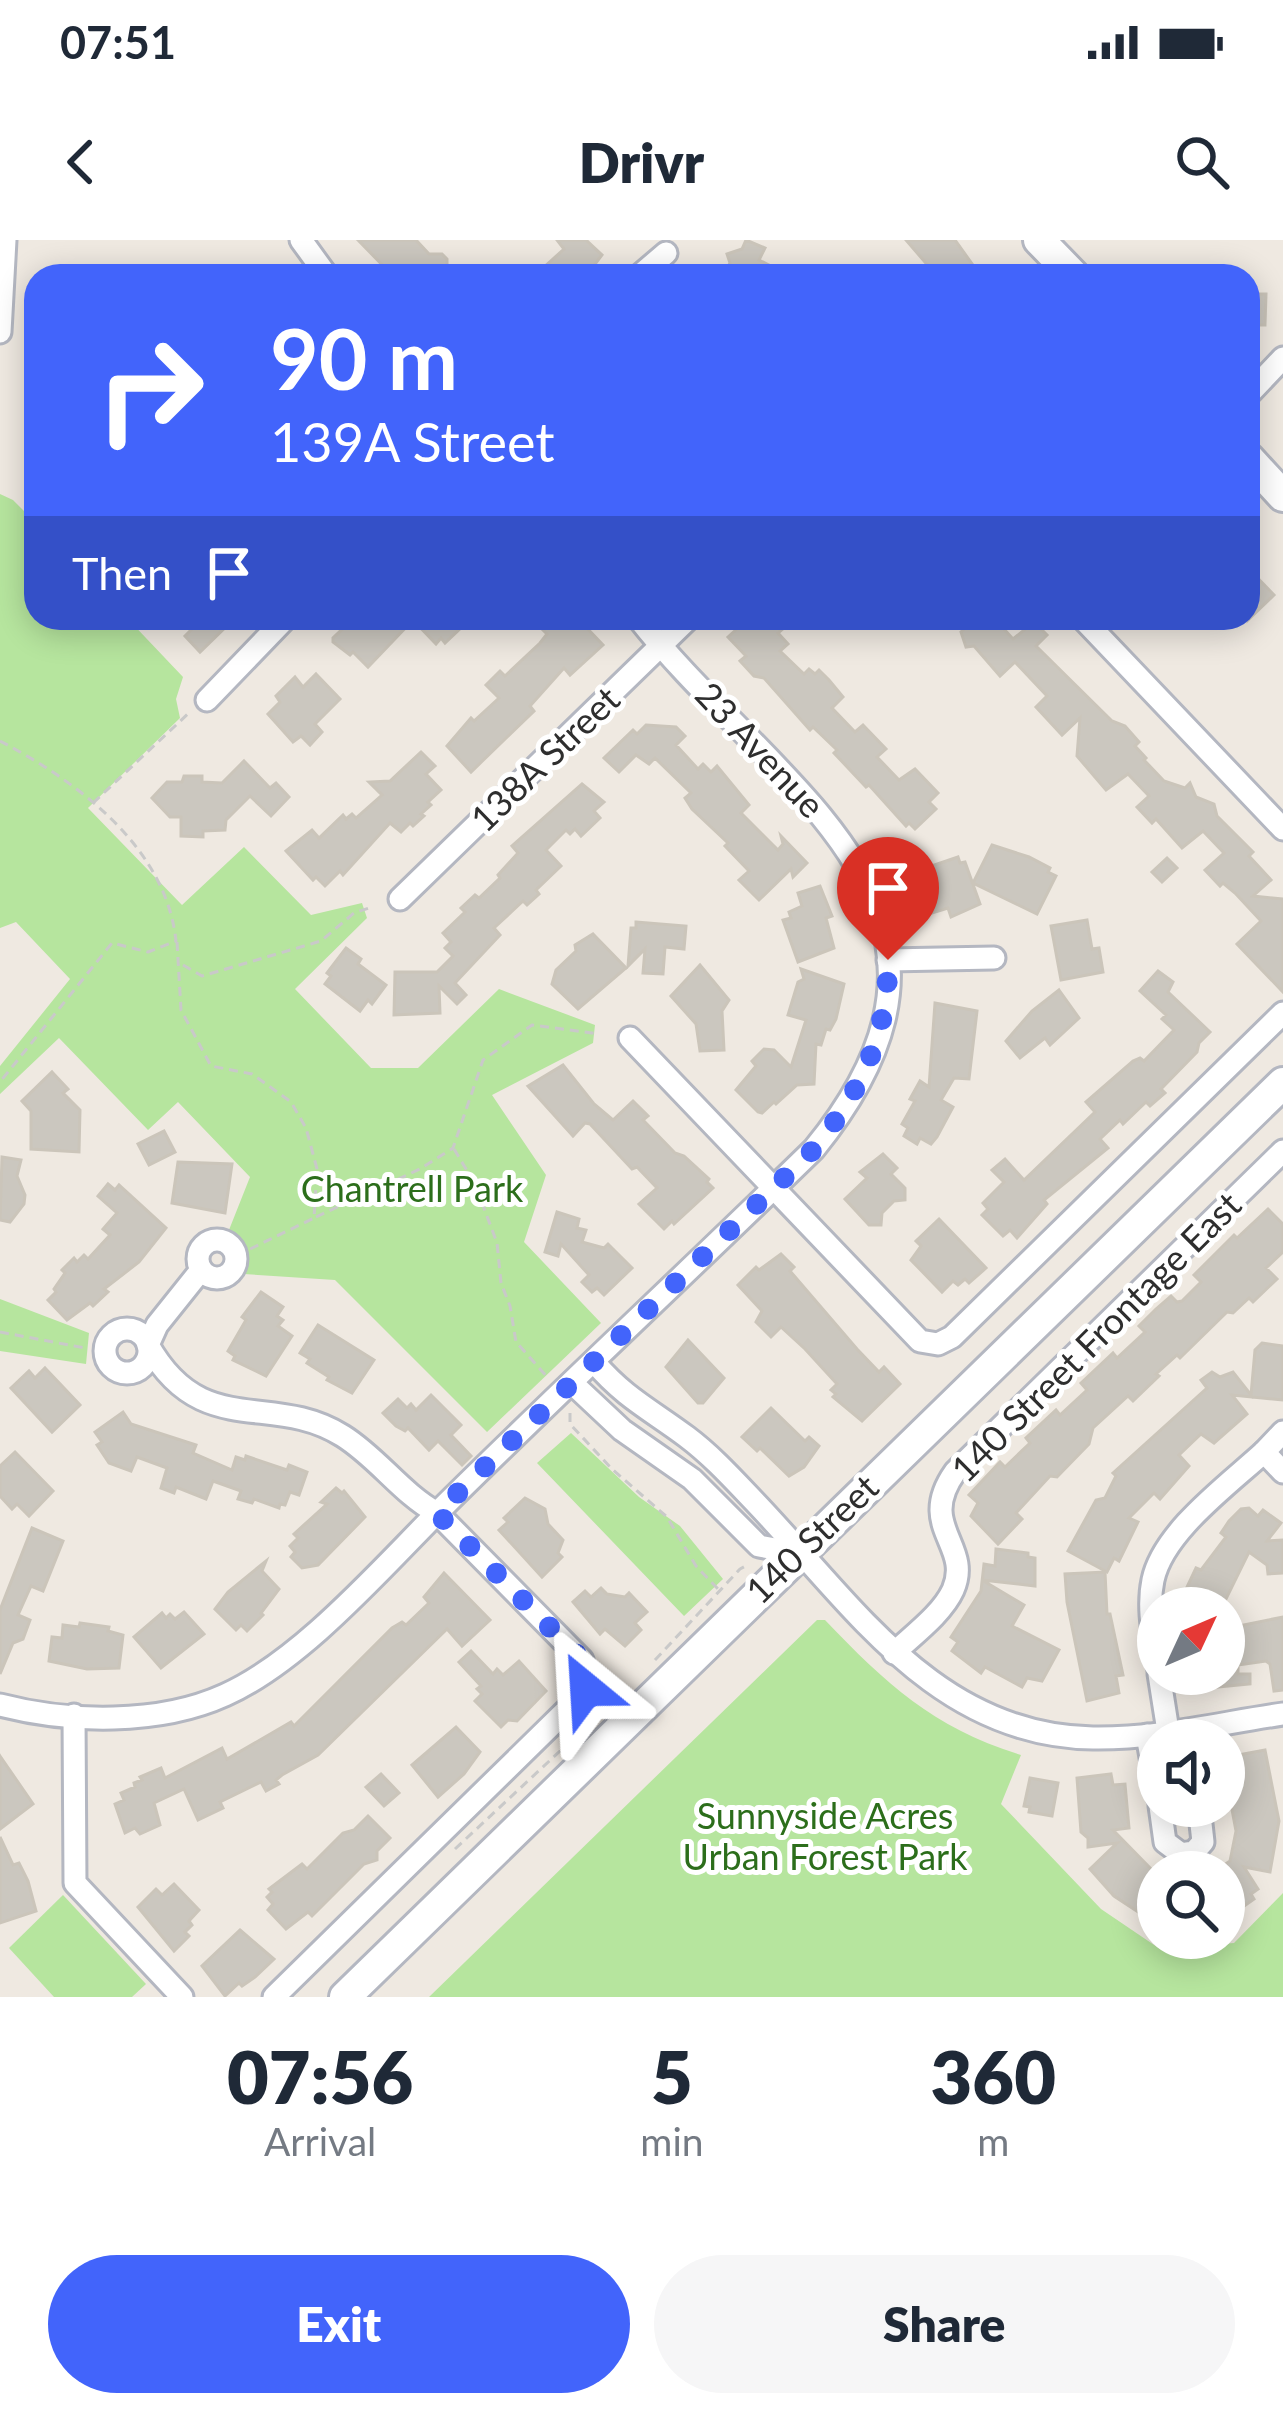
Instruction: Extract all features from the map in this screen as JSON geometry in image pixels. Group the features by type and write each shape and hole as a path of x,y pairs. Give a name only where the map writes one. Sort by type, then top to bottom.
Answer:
{"main road":[{"path":"1039,240 1062,264"},
{"path":"1260,471 1283,496"},
{"name":"140 Street","path":"344,1997 1283,1083"}],"street":[{"path":"0,332 5,240"},
{"path":"654,264 666,254"},
{"path":"1260,382 1283,358"},
{"path":"207,700 274,630"},
{"name":"23 Avenue","path":"0,1705 74,1715 152,1715 205,1704 240,1688 294,1650 774,1188 835,1123 866,1073 884,1018 888,960 873,897 840,836 649,630"},
{"name":"138A Street","path":"400,899 677,630"},
{"path":"1093,630 1283,829"},
{"path":"888,960 994,958"},
{"path":"630,1038 920,1341 938,1343 952,1336 1283,1012"},
{"name":"140 Street Frontage East","path":"893,1653 952,1592 958,1574 956,1556 941,1523 939,1504 955,1472 1283,1151"},
{"path":"201,1270 157,1324 148,1345 160,1366 195,1395 242,1413 321,1424 345,1437 414,1500 437,1513 582,1660 587,1682 582,1695 274,1997"},
{"path":"595,1363 627,1398 711,1458 893,1653 946,1695 1014,1725 1088,1738 1137,1736"},
{"path":"566,1391 692,1479 759,1546 797,1553"},
{"path":"1153,1587 1170,1540 1283,1432"},
{"path":"1264,1452 1283,1472"},
{"path":"692,1479 711,1458"},
{"path":"1245,1721 1283,1714"},
{"path":"74,1715 75,1883 182,1997"},
{"path":"1164,1827 1166,1842 1181,1854 1194,1852 1203,1842 1201,1827"}],"path":[{"path":"93,803 181,718 207,700"},
{"path":"0,741 93,803 140,852 172,909 181,963 181,1010 204,1056 211,1066 252,1074 268,1084 291,1102 306,1128 317,1169 314,1218"},
{"path":"181,963 202,976 321,941 354,913 372,907"},
{"path":"0,1082 112,943 148,952 176,940"},
{"path":"248,1250 420,1169 453,1148 484,1060 532,1025 599,1034"},
{"path":"453,1148 475,1184 497,1243 500,1283 510,1306 516,1342 566,1391 570,1424 667,1517 696,1566 720,1592"},
{"path":"0,1333 86,1348"},
{"path":"599,1676 623,1691"}],"green space":[{"name":"Chantrell Park","path":"0,494 24,511 24,630 138,630 183,677 176,699 180,718 88,808 182,905 244,847 311,915 362,903 367,918 295,989 371,1068 418,1068 499,989 595,1025 593,1043 492,1095 546,1175 524,1242 601,1323 487,1432 335,1280 244,1274 242,1252 227,1235 250,1177 178,1102 148,1130 59,1038 0,1094 0,1066 70,979 16,922 0,928"},
{"path":"0,1299 89,1333 86,1364 0,1351"},
{"path":"571,1433 639,1497 680,1526 723,1579 684,1616 537,1463"},
{"name":"Sunnyside Acres Urban Forest Park","path":"817,1620 825,1620 891,1684 937,1718 1021,1755 1001,1804 1101,1909 1137,1933 1137,1959 1245,1959 1245,1932 1283,1893 1283,1997 429,1997"},
{"path":"63,1895 146,1984 132,1997 54,1997 9,1948"}],"building":[{"path":"358,240 416,240 429,254 447,259 447,264 381,264"},
{"path":"557,240 586,240 602,255 595,264 548,264 564,249"},
{"path":"746,240 765,248 759,260 767,264 729,264 727,254 742,249"},
{"path":"906,240 955,240 972,264 927,264"},
{"path":"1260,294 1266,294 1265,325 1260,325"},
{"path":"1260,580 1274,595 1260,608"},
{"path":"191,630 223,630 200,652 185,636"},
{"path":"341,630 403,630 368,667 333,638"},
{"path":"423,630 459,630 445,643 441,638 436,644"},
{"path":"543,630 589,630 603,645 570,675 564,668 530,706 534,711 471,772 447,746 471,718 474,721 499,698 486,685 500,671 505,676 547,634"},
{"path":"736,630 781,630 778,633 788,644 780,651 804,674 819,670 829,680 843,697 832,708 855,732 863,725 886,749 877,757 899,780 915,769 938,793 929,802 936,809 915,829 909,823 906,826 834,753 837,750 813,727 810,730 764,678 754,676 740,661 746,656 728,637"},
{"path":"1005,630 1013,639 1024,630 1042,630 1047,635 1036,646 1112,721 1125,726 1139,742 1135,746 1144,760 1164,781 1185,788 1190,783 1196,797 1214,804 1217,816 1253,852 1249,856 1271,880 1253,896 1283,899 1283,992 1237,944 1261,921 1205,870 1224,853 1203,831 1182,848 1156,819 1152,823 1137,807 1149,796 1128,774 1106,790 1077,756 1080,718 1062,735 1036,707 1047,696 1015,662 1000,676 974,646 966,647 961,632"},
{"path":"316,674 340,699 315,724 322,732 310,745 301,736 293,742 268,714 280,702 276,696 295,677 303,687"},
{"path":"646,725 676,727 685,736 676,745 698,769 703,764 711,772 717,766 749,805 741,813 778,850 783,844 781,836 807,863 793,877 791,869 759,900 739,880 749,871 692,809 685,798 691,793 655,758 649,764 636,755 619,772 604,758 633,730 637,734"},
{"path":"421,752 435,766 426,774 441,790 428,802 431,805 421,814 424,816 401,832 390,823 343,875 340,871 325,886 316,877 313,880 286,851 312,830 319,838 343,815 356,818 382,795 369,782 390,781"},
{"path":"244,761 270,788 276,783 289,797 271,816 250,796 226,820 225,830 203,831 203,837 181,836 181,817 170,817 152,798 167,782 182,782 184,776 222,783"},
{"path":"582,784 604,802 594,811 600,818 581,836 575,829 570,834 566,830 546,850 561,866 536,890 539,894 527,905 523,901 494,928 500,935 455,983 466,995 457,1004 439,986 440,1013 394,1015 395,972 437,972 453,956 445,948 451,942 443,933 465,912 461,908 500,878 518,853 512,846"},
{"path":"992,845 1029,857 1056,876 1037,914 973,883"},
{"path":"958,857 960,863 965,862 980,904 951,917 948,908 929,914 914,872"},
{"path":"1167,858 1177,868 1162,882 1152,872"},
{"path":"820,886 832,916 826,918 834,948 798,962 783,920 802,906 798,893"},
{"path":"1087,920 1092,949 1099,948 1103,972 1061,980 1051,926"},
{"path":"636,922 686,926 684,949 665,947 663,974 643,973 645,949 628,966 631,928 636,928"},
{"path":"593,934 626,968 578,1009 552,984 556,970 576,951 575,945"},
{"path":"346,948 386,985 360,1011 325,984 331,976 327,973"},
{"path":"700,965 729,1000 722,1011 724,1050 700,1051 696,1024 671,996"},
{"path":"801,969 844,984 836,1019 826,1029 821,1045 816,1044 814,1084 797,1085 776,1104 758,1112 736,1090 764,1049 774,1050 791,1067 806,1020 788,1015 798,982 804,979"},
{"path":"1158,971 1173,982 1168,992 1210,1032 1161,1089 1165,1093 1150,1106 1146,1102 1123,1124 1120,1120 1100,1139 1108,1148 1044,1200 1047,1204 1017,1238 1010,1230 1003,1236 982,1215 988,1209 983,1203 1004,1182 992,1170 1005,1159 1024,1180 1095,1112 1086,1102 1133,1061 1144,1061 1174,1030 1162,1019 1166,1015 1140,991"},
{"path":"1059,990 1079,1018 1050,1045 1045,1038 1020,1058 1006,1041"},
{"path":"935,1003 977,1011 969,1079 954,1078 941,1100 953,1107 937,1137 931,1144 920,1138 917,1144 904,1136 908,1128 902,1124 920,1081 929,1087"},
{"path":"563,1065 613,1120 633,1101 648,1116 643,1120 709,1179 713,1188 664,1229 639,1204 657,1188 590,1124 585,1123 573,1136 528,1086"},
{"path":"52,1072 68,1089 63,1093 80,1110 79,1152 31,1149 31,1111 22,1101"},
{"path":"164,1131 175,1152 149,1165 138,1144"},
{"path":"883,1154 897,1168 891,1174 905,1188 905,1200 894,1201 882,1213 881,1225 869,1225 845,1199 867,1178 860,1172"},
{"path":"2,1157 21,1160 17,1176 24,1204 10,1222 0,1220"},
{"path":"178,1162 232,1164 225,1213 172,1203"},
{"path":"108,1184 115,1190 119,1185 166,1228 93,1306 90,1303 67,1320 48,1300 65,1273 62,1270 74,1258 77,1262 84,1255 88,1259 110,1235 103,1229 117,1213 98,1196"},
{"path":"1268,1209 1283,1224 1283,1252 1266,1268 1277,1279 1253,1302 1249,1298 1233,1313 1227,1312 1180,1358 1177,1355 1156,1374 1159,1376 1133,1401 1128,1396 1093,1428 1089,1444 1016,1513 1022,1519 998,1544 971,1516 978,1503 969,1495 1000,1462 1005,1467 1030,1443 1026,1438 1056,1410 1060,1415 1087,1390 1081,1383 1145,1332 1139,1326 1156,1309 1171,1296 1182,1301 1201,1282 1194,1275"},
{"path":"557,1212 579,1219 577,1228 586,1230 582,1242 604,1248 608,1244 632,1268 604,1295 582,1282 589,1275 561,1244 558,1256 545,1252"},
{"path":"939,1219 986,1268 969,1283 953,1281 942,1292 911,1260 921,1246 916,1241"},
{"path":"781,1254 857,1349 879,1372 884,1367 900,1384 862,1421 833,1397 836,1394 831,1390 837,1384 805,1349 781,1327 771,1337 756,1322 762,1311 738,1285 756,1267 759,1270"},
{"path":"261,1292 283,1307 278,1326 292,1336 266,1376 233,1360 235,1356 228,1351 246,1320 242,1317"},
{"path":"318,1325 374,1360 352,1393 327,1380 300,1353"},
{"path":"688,1340 724,1378 703,1403 666,1367"},
{"path":"1262,1343 1283,1346 1283,1400 1232,1395 1247,1414 1214,1443 1201,1434 1179,1455 1189,1466 1160,1499 1154,1493 1129,1518 1138,1522 1119,1561 1114,1558 1107,1572 1068,1551 1096,1500 1105,1498 1116,1476 1113,1473 1207,1388 1201,1380 1212,1372 1220,1377 1233,1372 1251,1395 1255,1350"},
{"path":"45,1368 80,1405 52,1432 11,1388 29,1371 35,1378"},
{"path":"431,1395 461,1425 451,1435 471,1456 462,1465 438,1441 429,1450 408,1428 396,1426 383,1413 398,1399 416,1410"},
{"path":"771,1408 805,1441 809,1437 819,1446 804,1467 789,1476 742,1437"},
{"path":"123,1412 131,1424 196,1445 193,1453 232,1470 236,1457 245,1460 246,1456 307,1472 299,1495 290,1492 279,1508 238,1499 241,1491 213,1481 206,1499 176,1487 174,1493 161,1488 167,1468 137,1457 131,1471 109,1463 97,1445 102,1442 95,1432"},
{"path":"15,1452 53,1491 29,1516 17,1504 12,1509 0,1496 0,1466"},
{"path":"336,1488 365,1517 318,1565 302,1568 291,1557 295,1552 290,1546 298,1538 294,1534 327,1504 321,1502"},
{"path":"525,1498 545,1509 548,1524 563,1540 558,1553 562,1557 542,1577 499,1530 508,1522 504,1518"},
{"path":"1249,1508 1258,1516 1263,1510 1281,1523 1267,1541 1283,1540 1283,1573 1268,1574 1267,1565 1249,1552 1232,1587 1187,1587 1196,1568 1201,1570 1226,1537 1221,1533 1241,1509"},
{"path":"32,1528 63,1541 43,1591 31,1586 18,1615 30,1620 23,1639 13,1643 0,1674 0,1610"},
{"path":"996,1549 1035,1558 1035,1586 982,1580 984,1564 995,1566"},
{"path":"266,1561 262,1571 279,1589 247,1631 241,1625 236,1630 215,1609"},
{"path":"1105,1572 1107,1614 1123,1675 1116,1676 1119,1693 1087,1701 1065,1574"},
{"path":"444,1573 490,1620 462,1646 447,1629 318,1755 282,1775 276,1780 279,1784 266,1791 261,1782 220,1802 223,1808 198,1820 184,1789 154,1803 160,1825 140,1834 135,1828 125,1833 115,1804 124,1800 121,1793 135,1787 140,1777 161,1768 165,1778 222,1748 227,1759 291,1722 294,1726 392,1628 402,1622 406,1625 429,1603 424,1597"},
{"path":"982,1580 1024,1605 1012,1626 1059,1650 1042,1681 1027,1678 1022,1687 985,1667 981,1673 952,1651 958,1642 951,1637 981,1591"},
{"path":"601,1588 607,1594 625,1597 629,1593 647,1612 635,1623 641,1630 625,1646 605,1629 600,1634 573,1602 585,1591 591,1597"},
{"path":"184,1612 204,1634 161,1668 134,1637 162,1613 175,1619"},
{"path":"1283,1617 1283,1690 1274,1691 1266,1661 1245,1664 1245,1625"},
{"path":"80,1623 109,1627 108,1631 123,1635 119,1668 87,1669 49,1661 52,1637 62,1638 63,1625 79,1627"},
{"path":"471,1651 493,1674 497,1669 503,1675 519,1661 546,1691 517,1721 508,1720 501,1727 475,1701 482,1694 477,1689 481,1686 459,1662"},
{"path":"456,1727 480,1752 438,1797 412,1765"},
{"path":"1265,1750 1279,1821 1270,1872 1245,1867 1245,1851 1232,1851 1235,1827 1245,1827 1245,1754"},
{"path":"0,1756 33,1804 0,1829"},
{"path":"381,1774 399,1793 384,1806 366,1787"},
{"path":"1111,1774 1113,1785 1125,1784 1129,1828 1113,1830 1137,1855 1137,1911 1114,1896 1090,1869 1117,1843 1088,1847 1088,1838 1081,1832 1077,1778"},
{"path":"1030,1778 1058,1783 1052,1816 1029,1812 1030,1807 1024,1806"},
{"path":"368,1816 390,1838 377,1851 377,1860 364,1864 312,1916 308,1912 286,1929 268,1910 273,1904 267,1897 272,1892 269,1889 302,1864 307,1869"},
{"path":"0,1837 13,1865 19,1863 28,1881 36,1911 0,1923"},
{"path":"1245,1869 1258,1889 1251,1894 1254,1899 1245,1905"},
{"path":"174,1884 199,1910 189,1921 192,1925 185,1932 189,1936 174,1951 138,1907 156,1889 162,1895"},
{"path":"240,1930 274,1959 225,1996 202,1966"}],"route":[{"path":"586,1689 582,1660 437,1513 814,1149 852,1099 877,1046 888,960"}]}
